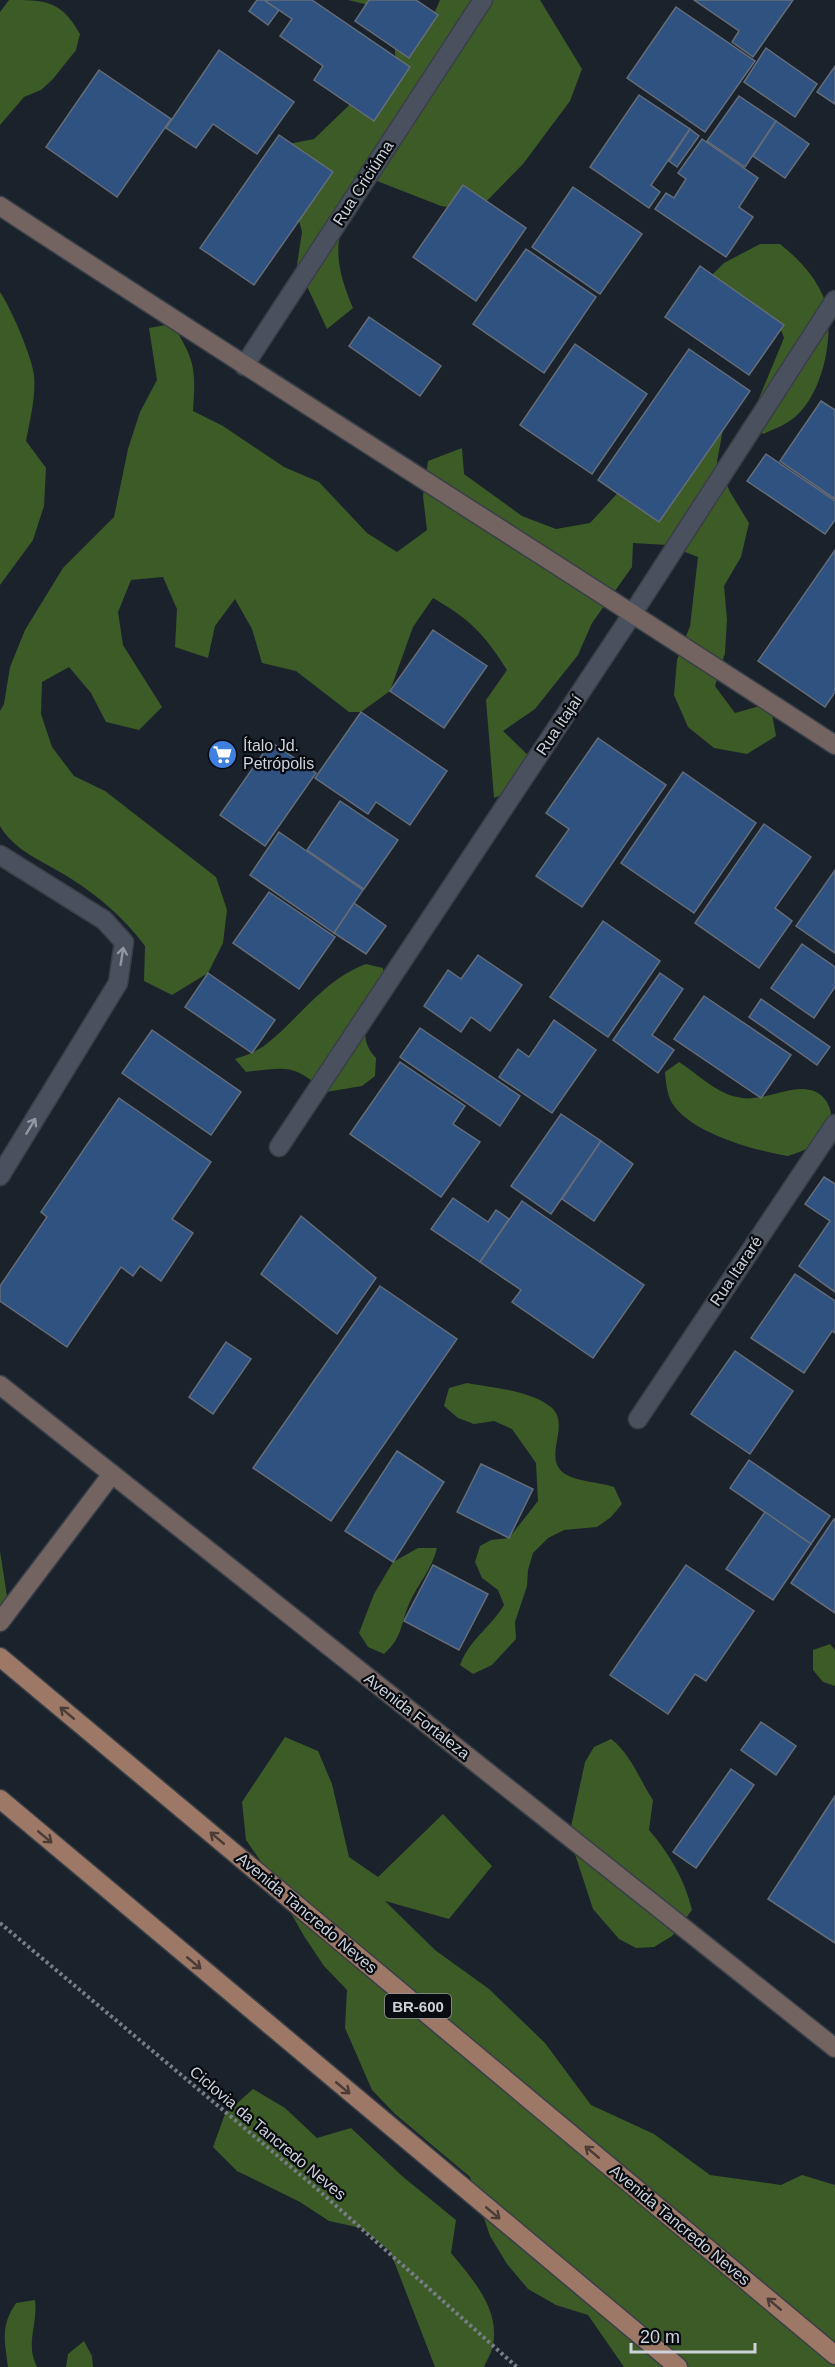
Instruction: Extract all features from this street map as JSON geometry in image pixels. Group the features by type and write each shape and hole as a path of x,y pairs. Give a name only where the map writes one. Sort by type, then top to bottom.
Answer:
{"main road":[{"name":"Avenida Tancredo Neves","path":"0,1657 835,2355"},
{"path":"0,1799 678,2367"}],"street":[{"name":"Rua Criciúma","path":"244,366 483,0"},
{"path":"0,206 244,366 633,613 835,745"},
{"name":"Rua Itajaí","path":"279,1147 633,613 835,300"},
{"path":"0,855 104,920 124,942 118,983 0,1176"},
{"name":"Rua Itararé","path":"638,1419 835,1124"},
{"name":"Avenida Fortaleza","path":"0,1385 835,2048"},
{"path":"0,1622 112,1474"}],"path":[{"name":"Ciclovia da Tancredo Neves","path":"0,1923 316,2188 517,2367"}],"green space":[{"path":"9,0 51,4 66,14 80,34 76,50 53,79 41,90 24,97 0,125 0,12"},
{"path":"348,0 389,0 426,32 440,0 540,0 582,69 570,101 523,164 477,211 441,206 372,179 350,211 339,240 340,271 353,308 327,329 297,265 302,232 279,146 314,139 367,88 396,71 394,35 373,6"},
{"path":"760,244 780,244 794,256 817,284 825,301 828,315 824,363 813,394 795,417 763,434 750,420 784,338 778,321 711,276 724,263"},
{"path":"0,292 20,333 34,375 33,400 26,441 46,468 44,506 33,540 0,585"},
{"path":"172,324 190,356 194,374 193,411 223,426 284,467 319,482 367,533 397,552 427,530 423,496 428,461 462,448 464,474 522,516 556,529 590,523 639,470 723,429 717,462 730,492 749,523 741,557 724,586 727,619 725,653 715,686 735,713 770,703 776,736 747,754 714,748 688,727 674,695 677,660 690,626 698,557 667,545 633,543 632,567 592,623 578,655 535,709 503,731 531,758 509,792 494,798 486,700 507,670 476,629 433,598 413,627 390,691 361,712 349,712 296,671 262,663 252,629 235,599 215,626 208,658 175,647 177,609 163,577 131,580 118,612 123,645 162,707 139,730 106,722 91,693 69,667 42,682 41,714 52,747 74,776 105,791 216,877 227,910 223,943 208,973 172,995 144,981 145,946 129,926 111,909 70,878 22,850 0,826 0,711 4,704 10,667 25,630 63,568 114,517 128,449 140,412 157,380 149,328"},
{"path":"366,964 383,968 383,982 365,1036 368,1047 376,1058 375,1076 362,1086 326,1092 297,1072 272,1069 246,1072 235,1059 264,1046 337,979"},
{"path":"679,1062 716,1089 733,1096 753,1098 799,1089 819,1094 827,1102 830,1110 831,1121 828,1130 814,1145 788,1156 742,1145 708,1132 681,1114 670,1100 665,1072"},
{"path":"467,1383 522,1393 551,1407 557,1414 559,1423 556,1451 558,1467 571,1477 614,1487 622,1504 611,1517 597,1527 564,1530 548,1538 533,1553 528,1570 527,1586 515,1622 516,1639 492,1665 473,1674 460,1665 464,1656 504,1605 498,1590 482,1578 475,1562 480,1546 491,1540 509,1538 538,1501 536,1463 512,1429 494,1421 474,1424 458,1418 444,1406 449,1388"},
{"path":"418,1548 437,1548 432,1563 409,1604 395,1642 384,1654 368,1647 359,1633 374,1594 393,1562"},
{"path":"0,1551 8,1603 0,1608"},
{"path":"830,1644 835,1650 835,1686 823,1682 813,1670 813,1650"},
{"path":"285,1737 318,1751 332,1784 349,1857 378,1877 443,1814 492,1866 449,1919 385,1901 435,1950 489,1989 545,2043 591,2105 654,2134 710,2175 781,2185 802,2175 835,2185 835,2367 624,2367 588,2315 556,2305 528,2289 507,2264 490,2236 470,2177 395,2114 372,2090 345,2028 347,1990 324,1966 246,1840 242,1802"},
{"path":"611,1739 629,1759 653,1800 649,1830 675,1867 692,1910 672,1936 654,1947 636,1948 619,1939 593,1909 569,1836 585,1762 594,1747"},
{"path":"253,2089 285,2108 317,2138 351,2128 402,2176 456,2220 451,2253 482,2295 492,2319 493,2345 484,2367 435,2367 390,2251 361,2228 329,2221 300,2202 237,2171 213,2147 225,2114"},
{"path":"35,2300 32,2350 37,2367 8,2367 5,2334 8,2319 16,2303"},
{"path":"84,2341 92,2356 93,2367 66,2367 68,2354"}],"building":[{"path":"257,0 264,0 279,10 268,25 249,11"},
{"path":"264,0 312,0 410,67 374,121 314,80 323,66 280,36 292,19"},
{"path":"369,0 416,0 438,15 409,58 355,21"},
{"path":"694,0 793,0 753,57 732,42 739,31"},
{"path":"676,7 755,61 705,132 627,78"},
{"path":"766,48 817,84 795,117 744,82"},
{"path":"219,50 294,102 257,154 213,124 196,148 166,128"},
{"path":"835,66 835,104 817,92"},
{"path":"99,70 171,119 117,197 46,147"},
{"path":"639,95 690,129 651,185 660,192 649,208 590,167"},
{"path":"739,96 776,121 745,167 707,141"},
{"path":"776,121 809,144 785,178 753,156"},
{"path":"690,129 699,136 677,167 669,161"},
{"path":"279,135 333,172 254,285 200,248"},
{"path":"702,139 758,178 739,207 753,217 726,257 655,209 666,193 674,198 686,179 678,173"},
{"path":"463,185 526,228 476,301 413,257"},
{"path":"573,187 642,234 600,294 532,247"},
{"path":"526,249 596,297 544,373 473,324"},
{"path":"700,266 784,325 749,375 665,317"},
{"path":"369,317 441,366 420,396 349,346"},
{"path":"575,344 647,394 592,474 520,425"},
{"path":"689,349 750,391 659,522 598,480"},
{"path":"821,401 835,410 835,499 780,461"},
{"path":"766,454 835,501 835,520 825,534 747,481"},
{"path":"835,550 835,692 825,707 758,661"},
{"path":"433,630 487,666 444,728 390,691"},
{"path":"361,712 447,771 410,825 376,802 368,814 315,778"},
{"path":"598,738 666,785 582,907 536,876 569,829 546,813"},
{"path":"271,742 316,773 265,846 220,815"},
{"path":"683,772 756,823 694,913 621,863"},
{"path":"340,801 398,840 364,889 307,850"},
{"path":"764,824 811,857 775,908 792,921 759,968 695,923"},
{"path":"279,832 363,890 334,933 250,875"},
{"path":"835,870 835,953 796,926"},
{"path":"269,892 335,937 299,989 233,943"},
{"path":"354,903 386,926 366,954 334,933"},
{"path":"603,921 660,961 608,1037 550,997"},
{"path":"802,944 835,967 835,987 814,1018 771,988"},
{"path":"478,955 522,985 490,1031 471,1017 461,1032 424,1006 448,970 461,979"},
{"path":"208,973 275,1020 252,1053 185,1007"},
{"path":"660,973 683,989 652,1035 674,1050 658,1073 613,1040"},
{"path":"704,996 791,1055 761,1098 674,1039"},
{"path":"761,999 830,1047 817,1065 749,1017"},
{"path":"554,1020 596,1050 552,1113 499,1077 518,1049 529,1057"},
{"path":"420,1028 520,1096 500,1126 400,1057"},
{"path":"152,1030 241,1092 211,1135 122,1073"},
{"path":"400,1062 465,1106 453,1124 480,1142 441,1197 350,1134"},
{"path":"119,1098 211,1162 172,1219 193,1233 161,1281 140,1266 133,1276 121,1267 67,1347 0,1301 0,1286 47,1217 41,1212"},
{"path":"561,1114 601,1141 551,1214 511,1186"},
{"path":"601,1141 633,1164 594,1221 562,1199"},
{"path":"824,1177 835,1184 835,1292 799,1266 830,1221 805,1204"},
{"path":"453,1198 488,1222 496,1210 509,1219 480,1262 431,1229"},
{"path":"522,1201 644,1285 593,1358 512,1302 521,1290 480,1262"},
{"path":"301,1216 376,1278 337,1334 261,1274"},
{"path":"795,1274 835,1301 835,1333 832,1331 804,1373 751,1338"},
{"path":"380,1286 457,1339 331,1521 253,1468"},
{"path":"226,1342 251,1359 213,1414 189,1397"},
{"path":"735,1351 793,1391 750,1454 691,1414"},
{"path":"397,1451 444,1482 393,1562 345,1531"},
{"path":"749,1460 830,1516 811,1544 730,1488"},
{"path":"481,1464 533,1489 509,1538 457,1512"},
{"path":"765,1512 811,1544 773,1600 726,1569"},
{"path":"835,1519 835,1613 791,1583"},
{"path":"433,1565 488,1594 459,1650 404,1621"},
{"path":"686,1565 754,1611 706,1681 695,1674 668,1714 610,1675"},
{"path":"761,1722 796,1746 776,1775 741,1750"},
{"path":"731,1769 754,1785 696,1868 673,1852"},
{"path":"835,1796 835,1943 768,1899"}],"place":[{"name":"Ítalo Jd. Petrópolis","path":"222,754"}]}
